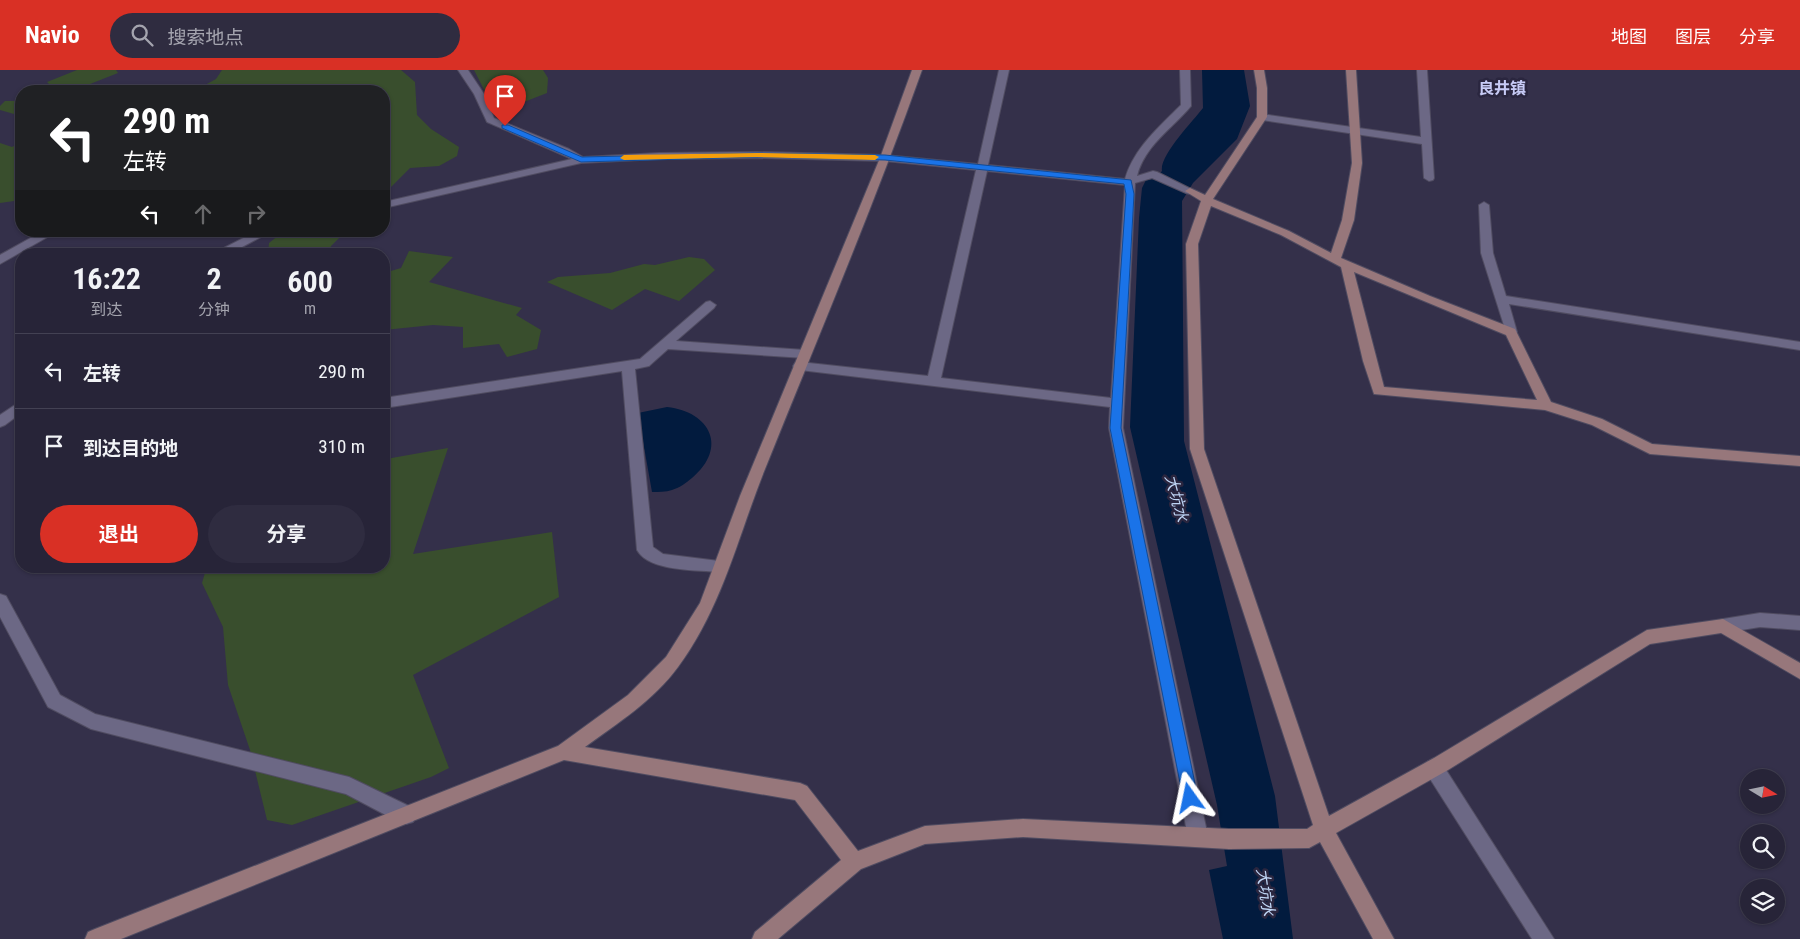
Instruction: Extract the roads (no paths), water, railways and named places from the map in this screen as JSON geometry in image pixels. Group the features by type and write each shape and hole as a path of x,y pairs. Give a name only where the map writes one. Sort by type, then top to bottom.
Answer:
{"street":[{"path":"463,70 479,94 490,120 565,151 581,160"},
{"path":"95,939 564,752 634,701 672,662 707,605 747,496 885,158 917,70"},
{"path":"934,381 980,167 1004,70"},
{"path":"1185,70 1186,106 1144,148 1128,182 1130,194 1116,428 1198,837"},
{"path":"1259,70 1262,88 1262,117 1207,200 1192,244 1197,449 1316,834 1384,939"},
{"path":"1351,70 1357,163 1340,262 1379,391 1546,405 1597,422 1650,449 1800,461"},
{"path":"1422,70 1425,141 1429,178"},
{"path":"1262,117 1425,141"},
{"path":"390,204 581,160 757,155 885,158 1128,182 1153,174 1207,200 1285,233 1340,262 1426,299 1511,332"},
{"path":"1484,205 1487,253 1511,332 1546,405"},
{"path":"22,248 41,237"},
{"path":"232,248 254,237"},
{"path":"0,260 15,252"},
{"path":"1501,299 1800,346"},
{"path":"390,402 644,363 710,305"},
{"path":"666,345 803,360 934,381 1117,403"},
{"path":"628,366 645,550 660,560 721,566"},
{"path":"0,422 15,411"},
{"path":"0,601 54,701 91,721 349,786 406,815"},
{"path":"762,939 854,862 925,835 1023,828 1229,839 1316,834 1434,768 1647,637 1760,620 1800,623"},
{"path":"1723,626 1800,672"},
{"path":"564,752 800,792 854,862"},
{"path":"1434,768 1544,939"}],"water":[{"name":"大坑水","path":"1202,70 1244,70 1250,106 1237,139 1193,183 1182,201 1184,441 1275,796 1293,939 1223,939 1209,870 1227,866 1217,805 1130,427 1142,188 1146,180 1154,179 1162,171 1162,165 1171,148 1203,108"},
{"path":"667,407 682,410 695,416 710,433 712,444 703,467 690,480 672,490 652,492 638,413"}],"district":[{"name":"良井镇","path":"1502,88"}]}
